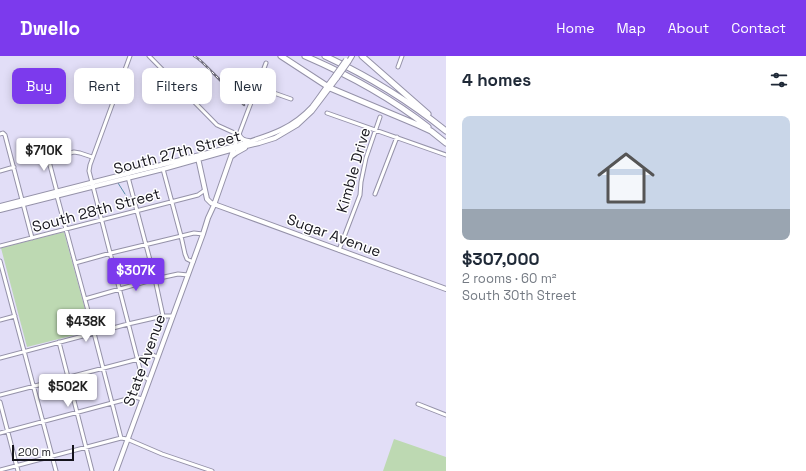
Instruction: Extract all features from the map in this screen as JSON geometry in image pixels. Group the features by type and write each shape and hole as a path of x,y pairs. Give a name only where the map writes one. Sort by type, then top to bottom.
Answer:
{"highway":[{"path":"281,56 329,87 431,131 446,142"},
{"path":"305,56 345,75 400,107 446,142"},
{"path":"325,56 349,67 396,95 444,129"},
{"path":"362,56 438,122 444,129"}],"main road":[{"name":"South 27th Street","path":"0,206 57,194 253,143 286,128 299,119 329,87 348,59 352,56"},
{"path":"240,135 243,140 253,143"},
{"path":"221,153 227,154 230,160 236,153 253,143"},
{"name":"South 27th Street","path":"127,176 163,169 197,157 221,153 234,147"},
{"name":"State Avenue","path":"116,471 172,316 210,218 234,147"},
{"path":"197,157 209,202 214,204"},
{"name":"South 27th Street","path":"0,210 23,202"},
{"name":"Sugar Avenue","path":"214,204 446,289"}],"street":[{"path":"130,56 89,168 142,375 149,380"},
{"path":"149,56 217,125 240,135"},
{"path":"398,67 402,56"},
{"path":"264,68 266,63"},
{"path":"276,94 290,99"},
{"path":"234,147 251,104"},
{"path":"327,112 446,155"},
{"name":"Kimble Drive","path":"339,250 360,195 366,158 380,117"},
{"path":"2,134 5,135 32,238"},
{"path":"375,194 396,138"},
{"path":"40,143 45,145 121,438"},
{"path":"48,158 74,152 92,157"},
{"path":"0,171 14,167"},
{"path":"163,169 186,257 193,262"},
{"path":"127,176 137,210 163,316"},
{"name":"South 28th Street","path":"198,195 205,190"},
{"name":"South 28th Street","path":"0,246 198,195 207,196"},
{"path":"75,264 111,253 181,236 194,233 203,234"},
{"path":"0,261 4,282 15,316 56,471"},
{"path":"85,299 178,274 188,275"},
{"path":"0,320 15,316"},
{"path":"0,358 128,324 163,316 172,316"},
{"path":"59,342 92,471"},
{"path":"0,395 153,355 158,357"},
{"path":"0,433 112,403 135,398 142,399"},
{"path":"0,402 18,471"},
{"path":"418,404 446,415"},
{"path":"0,470 121,438 212,471"}],"green space":[{"path":"64,232 91,331 27,347 1,248"},
{"path":"394,439 446,457 446,471 383,471"}],"waterway":[{"path":"118,183 125,194"}],"railway":[{"path":"194,56 204,64 244,105"}]}
